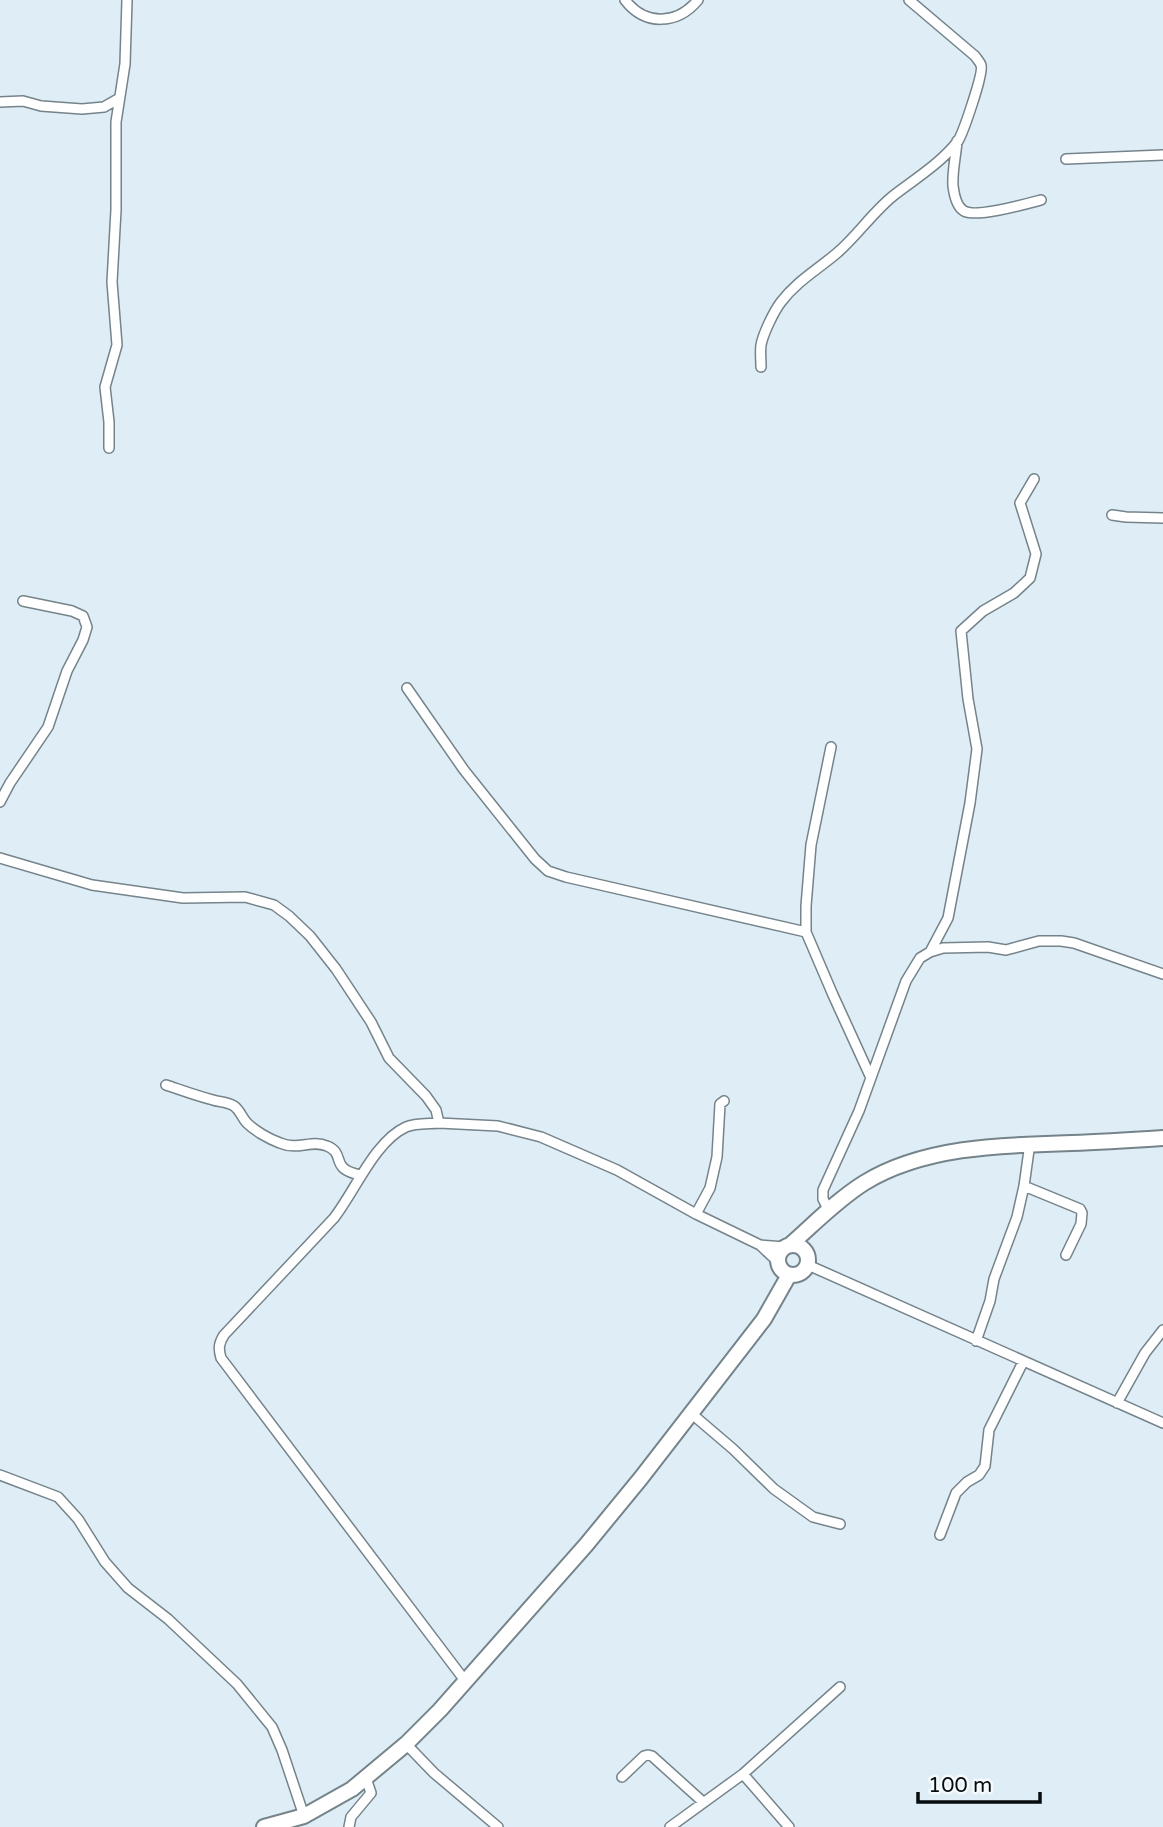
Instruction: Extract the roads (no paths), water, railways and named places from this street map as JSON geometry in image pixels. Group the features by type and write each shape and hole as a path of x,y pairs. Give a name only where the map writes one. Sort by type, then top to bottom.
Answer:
{"main road":[{"path":"826,1213 806,1269 798,1275 789,1275 782,1270 778,1262 779,1254 847,1194 903,1164 936,1155 1030,1143 1163,1138"},
{"path":"788,1246 799,1245 808,1260"},
{"path":"264,1827 304,1816 352,1789 406,1744 466,1682 586,1545 692,1414 764,1319 789,1275"}],"street":[{"path":"109,448 105,387 117,345 112,282 116,210 116,122 125,64 127,0"},
{"path":"625,0 638,14 664,19 684,14 698,0"},
{"path":"761,367 761,346 780,303 803,278 838,252 876,212 939,159 957,141 964,128 982,65 909,0"},
{"path":"0,102 23,101 41,106 82,109 104,107 118,99"},
{"path":"957,141 953,187 957,204 962,210 986,212 1041,200"},
{"path":"1066,159 1163,155"},
{"path":"930,952 948,918 970,803 977,749 968,699 961,631 983,611 1014,593 1030,578 1035,554 1020,503 1034,479"},
{"path":"1112,515 1163,518"},
{"path":"0,802 48,727 67,671 87,627 83,616 72,611 23,601"},
{"path":"407,688 480,790 527,850 548,871 806,932"},
{"path":"831,747 811,845 806,932 871,1078"},
{"path":"0,858 92,885 183,898 245,897 274,905 310,936 336,969 371,1022 389,1058 426,1096 436,1110 439,1123"},
{"path":"826,1213 823,1189 859,1111 906,981 920,958 943,948 988,947 1006,950 1039,941 1061,941 1163,974"},
{"path":"166,1085 233,1105 247,1122 278,1143 292,1147 311,1143 331,1147 347,1173 361,1175"},
{"path":"696,1214 710,1188 717,1157 720,1104 724,1101"},
{"path":"466,1682 221,1358 218,1349 224,1335 334,1218 388,1139 407,1126 439,1123 499,1125 541,1137 617,1170 696,1214 760,1245 778,1262"},
{"path":"976,1341 1017,1217 1030,1143"},
{"path":"1024,1186 1080,1209 1081,1224 1066,1255"},
{"path":"760,1245 788,1246"},
{"path":"808,1260 976,1341 1163,1423"},
{"path":"1117,1403 1145,1353 1163,1330"},
{"path":"940,1535 956,1493 979,1475 985,1466 989,1430 1023,1362"},
{"path":"692,1414 774,1489 813,1517 840,1524"},
{"path":"0,1475 58,1497 78,1519 105,1562 128,1588 168,1619 237,1684 272,1727 304,1816"},
{"path":"670,1827 743,1774 840,1687"},
{"path":"406,1744 434,1773 498,1827"},
{"path":"622,1777 644,1756 652,1756 704,1802"},
{"path":"743,1774 789,1827"},
{"path":"349,1827 351,1817 371,1793 366,1778"}]}
